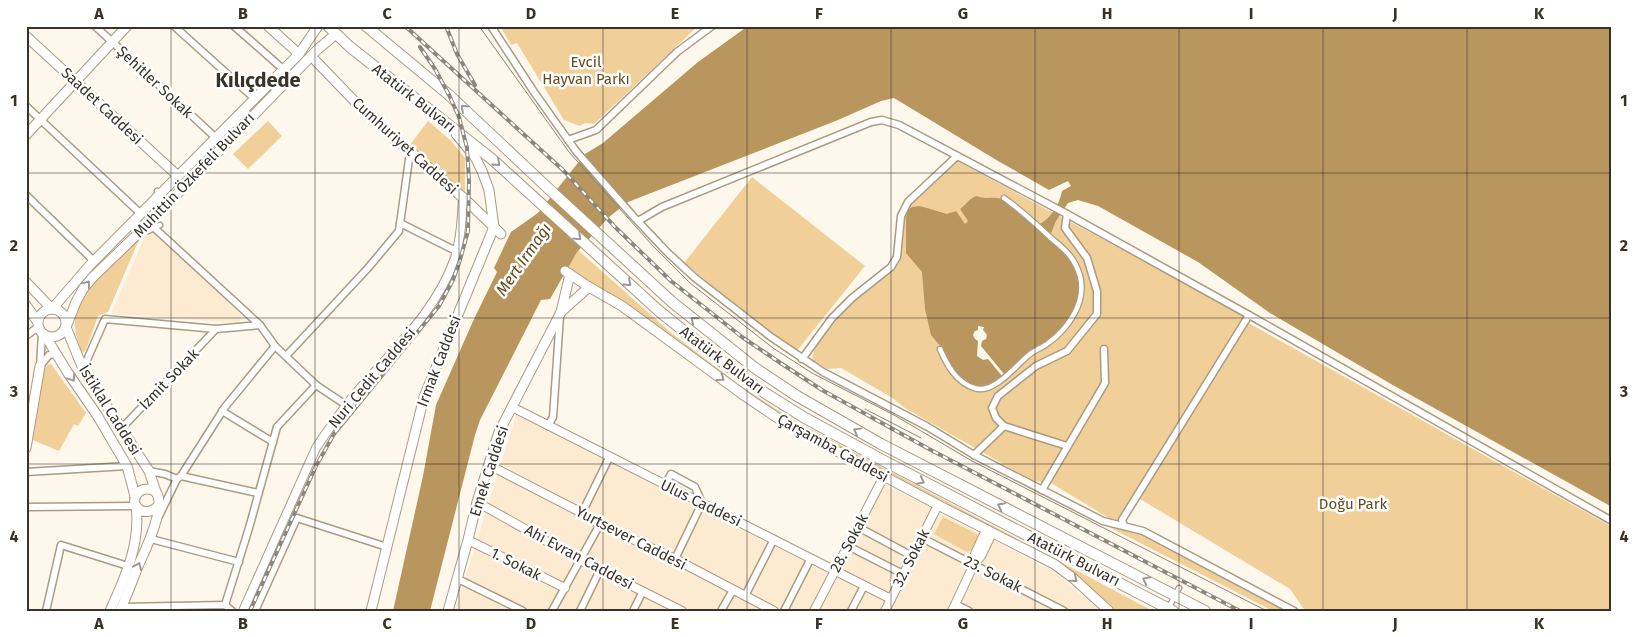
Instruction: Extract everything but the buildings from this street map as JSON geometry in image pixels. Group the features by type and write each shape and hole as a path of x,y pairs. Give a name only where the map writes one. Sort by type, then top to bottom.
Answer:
{"main road":[{"path":"26,135 127,26"},
{"path":"268,26 299,54"},
{"name":"Muhittin Özkefeli Bulvarı","path":"52,309 94,261 141,214 158,192 178,176 189,162 216,138 284,70 299,54 318,26"},
{"name":"Atatürk Bulvarı","path":"328,26 339,30 350,47 493,160 659,311 725,364 805,418 1171,610"},
{"name":"Atatürk Bulvarı","path":"366,26 450,95 672,302 724,345 797,396 881,444 1178,592 1205,611"},
{"name":"Muhittin Özkefeli Bulvarı","path":"66,327 76,302 88,283 153,226 170,203 310,56 339,30"},
{"name":"Saadet Caddesi","path":"26,36 178,176"},
{"name":"Cumhuriyet Caddesi","path":"310,56 366,113 463,197 501,234"},
{"path":"448,125 475,157 482,171 489,190 494,227"},
{"name":"Irmak Caddesi","path":"370,611 424,397 494,227"},
{"name":"Çarşamba Caddesi","path":"567,272 588,287 622,306 788,425 1054,564 1074,578 1109,611"},
{"name":"Emek Caddesi","path":"448,611 458,579 476,502 499,432 561,312 567,272"},
{"path":"26,282 52,309 63,314 66,327 56,337 41,330 41,314 52,309"},
{"name":"Emek Caddesi","path":"561,312 588,287"},
{"name":"İstiklal Caddesi","path":"26,305 68,373 97,415 127,466 136,501 138,522 135,545 110,611"},
{"name":"İstiklal Caddesi","path":"66,327 83,369 149,471 156,492"},
{"path":"26,448 40,366"},
{"path":"121,609 144,550 151,539 157,519 159,499 156,492 144,488 139,491 136,501 140,511 153,511 158,506"}],"street":[{"name":"Şehitler Sokak","path":"95,26 216,138"},
{"path":"174,26 255,99"},
{"path":"234,26 284,70"},
{"path":"492,26 534,92 576,151 636,219 694,277 802,359 928,427 974,455 1042,490 1103,521 1143,531 1294,611"},
{"path":"568,140 596,130 677,52 712,26"},
{"path":"26,106 141,214"},
{"path":"636,219 871,122 882,120 899,125 1067,214 1249,315 1612,521"},
{"path":"286,356 399,231 410,152"},
{"path":"802,359 838,311 891,266 897,257 901,216 908,202 957,156"},
{"path":"189,162 201,172"},
{"path":"158,192 170,203"},
{"path":"26,195 94,261"},
{"name":"Nuri Cedit Caddesi","path":"243,611 316,448 346,405 427,311 444,284 456,251 462,227 463,197"},
{"path":"940,349 949,368 962,381 976,389 994,386 1031,353 1063,331 1077,310 1081,279 1076,264 1069,254 1004,198"},
{"path":"1067,214 1066,228 1087,258 1097,291 1097,314 1067,351 1036,366 998,396 992,408 996,418 1004,426 1067,446"},
{"path":"400,223 456,251"},
{"path":"153,226 260,325 276,346 316,385 346,405"},
{"path":"548,426 553,417 561,312"},
{"path":"1124,526 1122,520 1249,315"},
{"path":"83,369 105,319 216,329 260,325"},
{"name":"İzmit Sokak","path":"121,429 216,329"},
{"path":"26,336 41,330 40,366"},
{"path":"157,519 179,478 222,410 276,346"},
{"path":"1042,490 1105,383 1104,349"},
{"path":"40,366 49,355 58,354"},
{"path":"225,605 277,426 316,385"},
{"name":"Ulus Caddesi","path":"512,407 608,458 702,503 890,599"},
{"path":"222,410 273,442"},
{"path":"974,455 1004,426"},
{"path":"582,513 608,458"},
{"name":"Yurtsever Caddesi","path":"489,465 600,524 675,559 774,611"},
{"path":"26,472 127,466"},
{"path":"149,471 258,493"},
{"path":"665,485 671,474 695,487 702,503 675,559"},
{"name":"28. Sokak","path":"814,611 884,476"},
{"path":"26,507 136,501"},
{"name":"Ahi Evran Caddesi","path":"476,502 580,560 679,610"},
{"name":"32. Sokak","path":"885,611 938,505"},
{"path":"255,611 297,518 387,547"},
{"path":"552,611 600,524"},
{"path":"858,527 912,556"},
{"path":"969,611 953,607 974,564 976,554 989,531"},
{"name":"23. Sokak","path":"922,538 1064,611"},
{"path":"151,539 239,562"},
{"name":"1. Sokak","path":"468,540 565,588"},
{"path":"745,596 774,540"},
{"path":"46,611 61,545 128,566"},
{"path":"848,546 903,574"},
{"path":"784,611 811,558"},
{"path":"580,611 600,570"},
{"path":"458,579 524,611"},
{"path":"851,611 864,586"},
{"path":"721,611 733,590"},
{"path":"633,611 643,591"},
{"path":"1171,610 1178,592"},
{"path":"121,609 210,608 225,605"},
{"path":"225,605 232,611"}],"shaded area":[{"path":"150,231 183,256 241,316 239,323 111,314 145,236"},
{"path":"516,415 832,574 879,481 1051,570 1101,611 455,611"}],"green space":[{"name":"Evcil Hayvan Parkı","path":"500,26 698,26 594,124 585,123 580,126 564,120 517,43 511,45"},
{"path":"268,121 282,136 248,169 233,154"},
{"path":"428,121 451,141 465,158 465,193 410,145"},
{"path":"955,160 1246,316 1117,521 1112,520 1051,483 1033,481 905,408 891,397 841,368 828,369 812,360 815,345 856,297 899,263 901,256 902,215 908,204"},
{"path":"752,177 865,266 796,352 684,263"},
{"path":"141,235 108,312 98,316 86,350 81,354 75,328 80,301 97,276"},
{"path":"578,250 669,331 738,384 788,417 1153,611 1117,611 1070,570 788,421 736,386 647,318 565,270"},
{"name":"Doğu Park","path":"1245,321 1612,527 1612,611 1308,611 1303,608 1290,589 1140,499"},
{"path":"51,364 86,413 78,426 74,424 59,451 33,440 43,370"},
{"path":"943,517 979,535 972,550 967,552 934,534"},
{"path":"1107,526 1142,534 1288,611 1273,611"}],"water":[{"name":"Mert Irmağı","path":"748,26 1612,26 1612,507 1391,384 1270,313 1198,262 1098,206 1078,200 1068,203 1056,221 1049,238 1068,256 1078,278 1078,297 1071,316 1056,335 1034,348 1005,374 990,383 974,387 950,367 941,347 931,335 925,309 922,272 906,253 906,217 908,210 912,207 920,206 947,214 956,211 965,224 968,221 960,209 970,199 977,196 998,198 1015,207 1036,226 1050,216 1059,202 1062,191 1071,186 1068,181 1049,190 894,98 881,101 838,120 628,202 609,217 577,252 550,299 541,300 480,420 430,611 393,611 423,476 436,405 497,272 494,268 511,232 538,213 585,154 603,143 698,62"}],"pier":[{"path":"978,326 984,327 983,330 987,335 986,339 982,341 981,346 1004,374 1002,376 988,359 983,360 977,356 978,341 973,335 978,330"}],"tram line":[{"path":"479,26 569,152 653,246 690,283 773,348 812,373 894,415 972,461 1267,611"},
{"path":"865,409 921,438"}],"railway":[{"path":"405,26 564,171 615,227 671,281 742,337 822,390 929,449 1240,611"},
{"path":"446,26 457,54 475,85"},
{"path":"250,611 316,466 334,434 439,306 453,280 460,260 468,231 469,181 467,148 459,117 449,95 420,47"}],"district":[{"name":"Kılıçdede","path":"258,80"}]}
